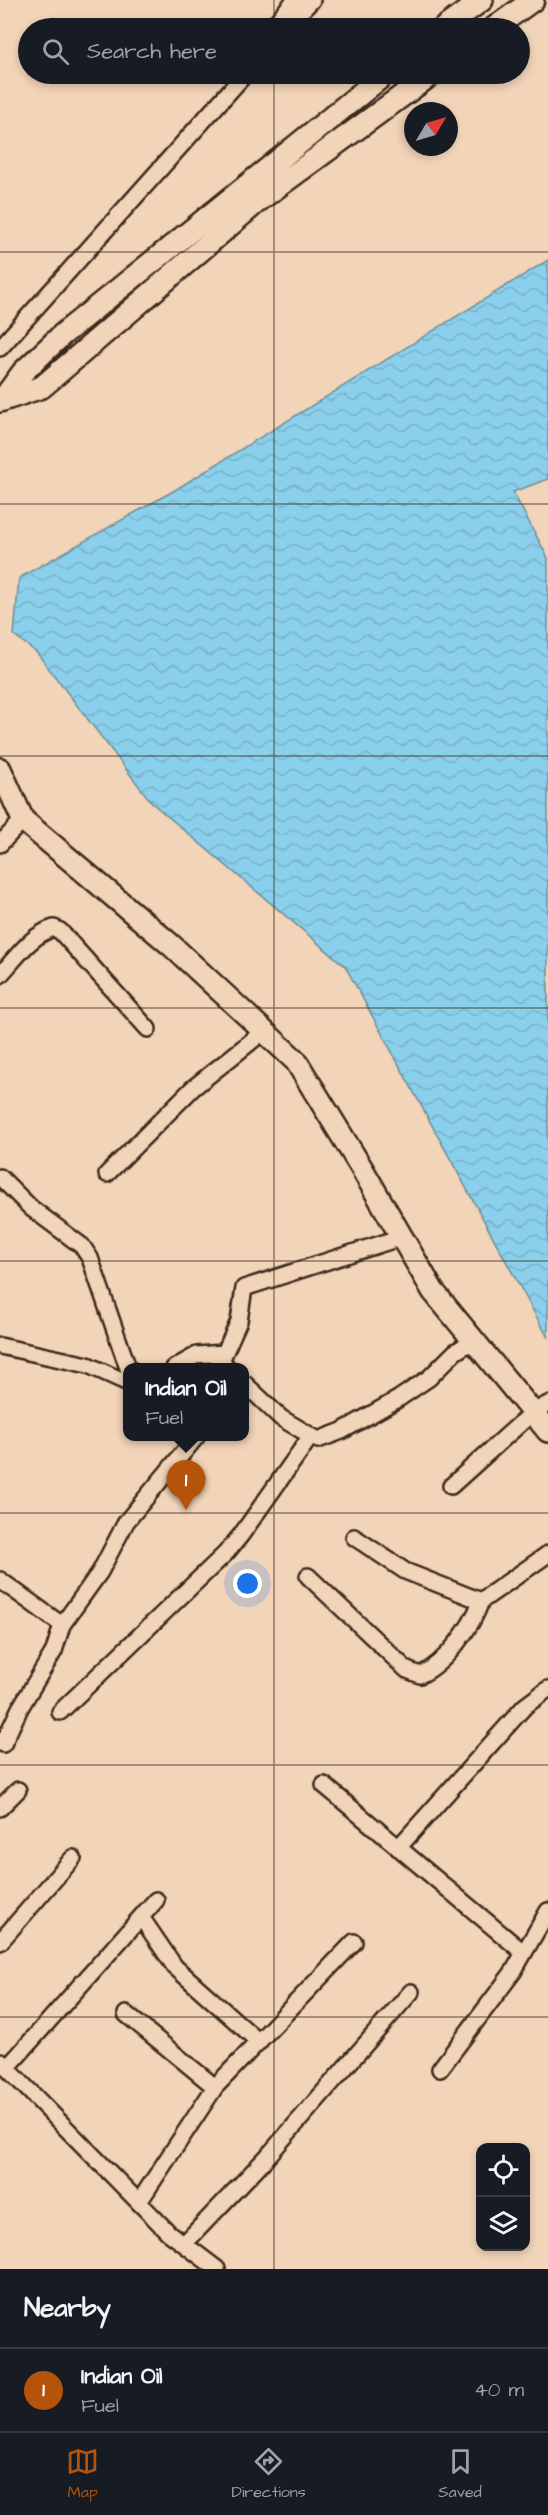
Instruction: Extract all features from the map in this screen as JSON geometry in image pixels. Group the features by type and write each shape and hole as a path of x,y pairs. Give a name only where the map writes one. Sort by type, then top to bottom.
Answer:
{"street":[{"path":"280,18 295,0"},
{"path":"295,18 312,0"},
{"path":"458,18 482,0"},
{"path":"508,18 533,0"},
{"path":"213,110 228,84"},
{"path":"0,348 236,84"},
{"path":"2,400 24,372 63,334 373,84"},
{"path":"2,400 42,387 258,201 418,84"},
{"path":"0,769 23,820 171,945 296,1061 362,1167 433,1291 474,1340 541,1408 548,1431"},
{"path":"0,844 23,820"},
{"path":"0,975 35,938 54,928 60,931 148,1029"},
{"path":"106,1174 193,1088 264,1031"},
{"path":"0,1177 31,1208 81,1246 90,1258 126,1363"},
{"path":"183,1363 198,1355 226,1360 239,1322 244,1288 402,1237"},
{"path":"249,1388 281,1418 318,1440 342,1431 398,1399 429,1378 455,1352 474,1340"},
{"path":"0,1346 88,1365 123,1381"},
{"path":"451,1486 541,1408"},
{"path":"60,1712 226,1553 311,1436"},
{"path":"3,1744 20,1708 54,1651 62,1625 100,1572 126,1522 194,1441"},
{"path":"354,1537 405,1571 481,1601"},
{"path":"308,1576 407,1670 420,1675 431,1670 469,1628 481,1601 548,1554"},
{"path":"0,1580 62,1625"},
{"path":"398,1848 525,1707 548,1689"},
{"path":"324,1785 524,1953"},
{"path":"0,1808 18,1790"},
{"path":"0,1942 73,1858"},
{"path":"156,1900 4,2065 170,2233 217,2269"},
{"path":"440,2069 513,1972 548,1911"},
{"path":"141,1917 175,1966 259,2042"},
{"path":"139,2202 215,2087 354,1942"},
{"path":"184,2244 267,2157 411,1992"},
{"path":"126,2014 215,2087"}],"water":[{"path":"548,260 548,479 513,492 548,558 548,1338 345,966 152,803 37,653 14,635 19,578 175,490"}],"place":[{"name":"Indian Oil","path":"186,1510"}]}
